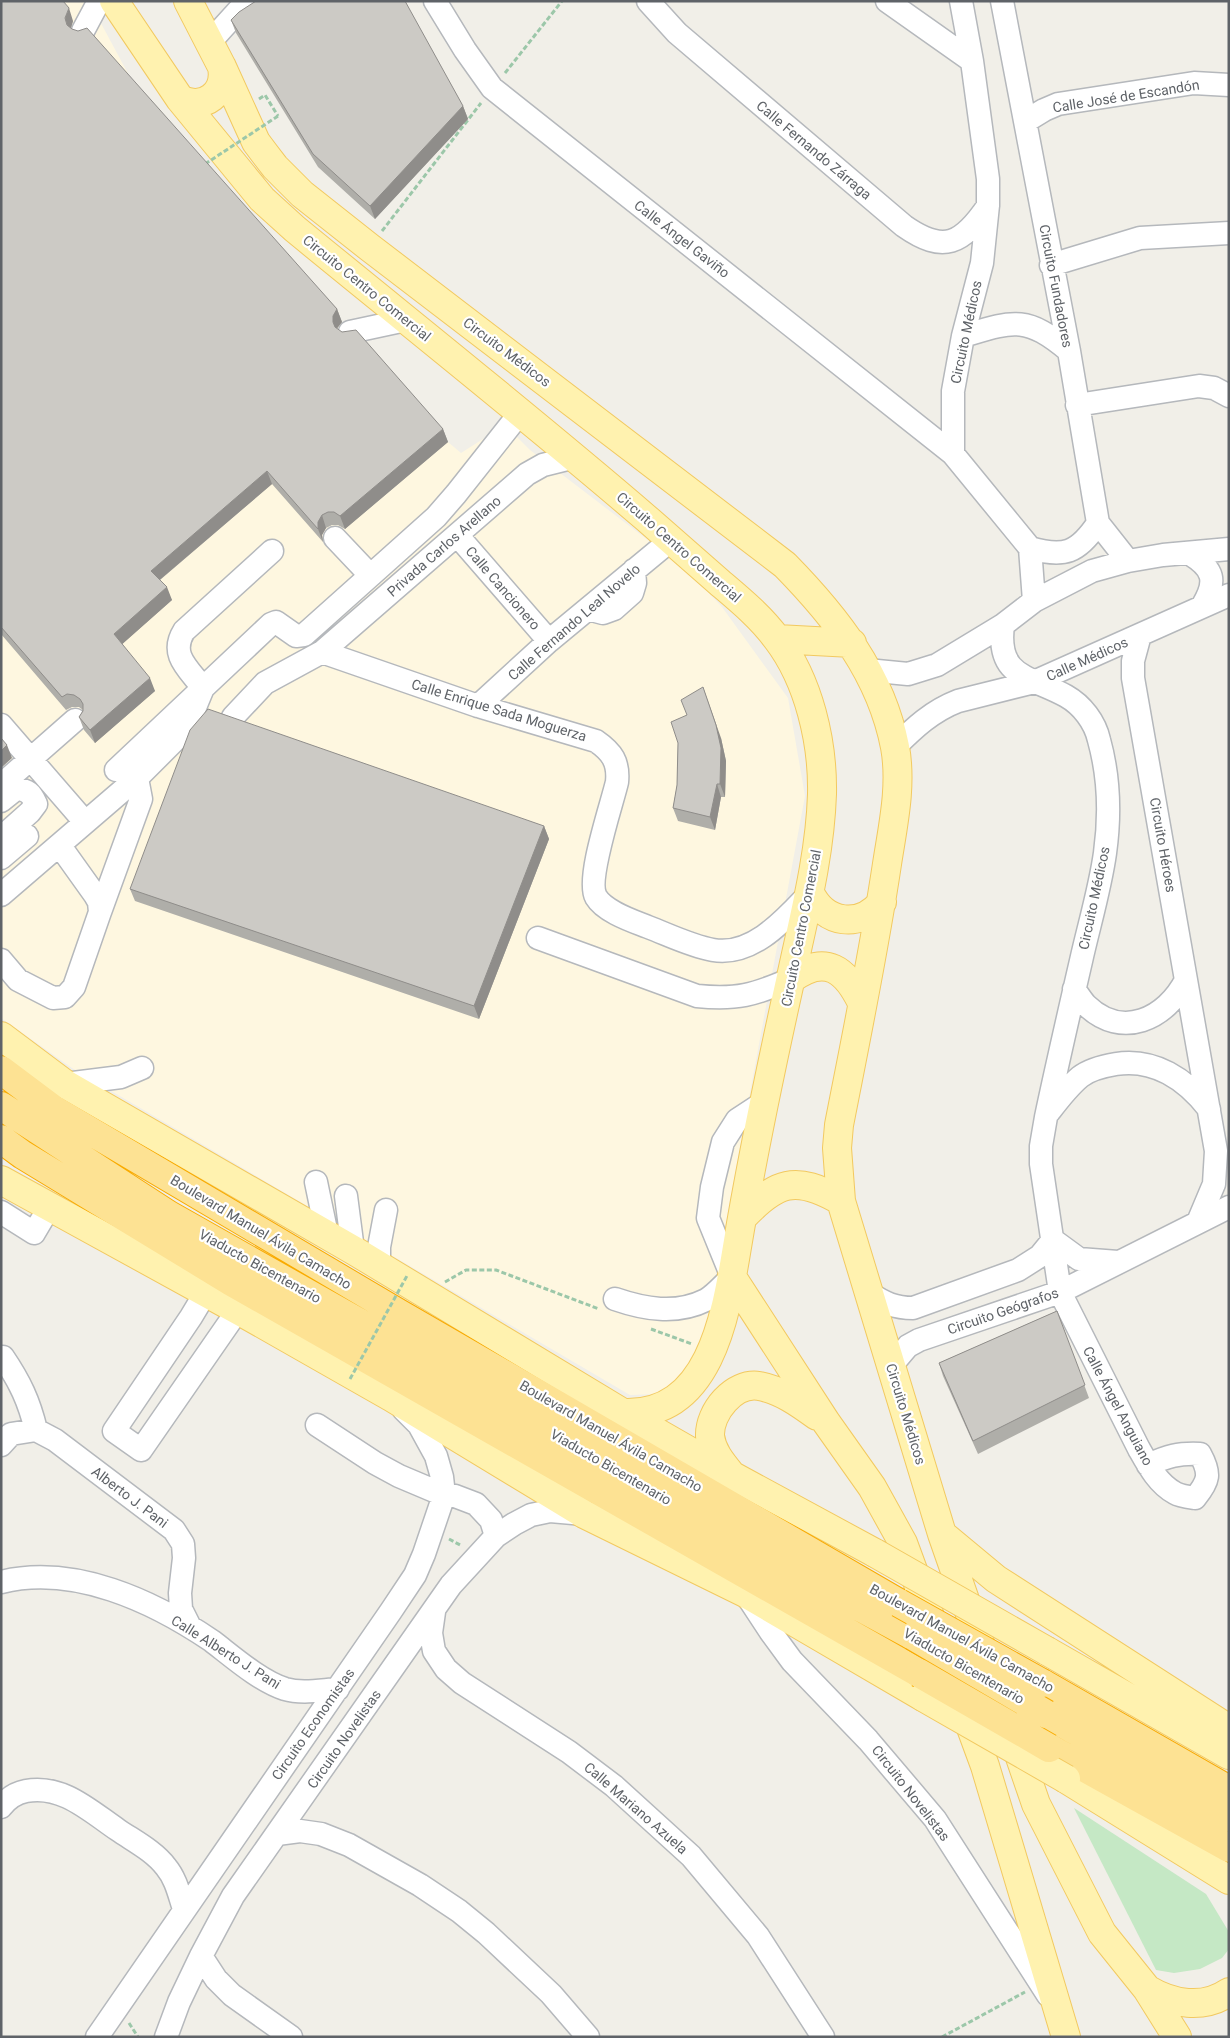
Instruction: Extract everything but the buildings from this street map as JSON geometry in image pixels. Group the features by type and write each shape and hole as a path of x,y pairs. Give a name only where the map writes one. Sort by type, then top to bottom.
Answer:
{"highway":[{"name":"Boulevard Manuel Ávila Camacho","path":"1,1070 53,1109 400,1314 899,1603 1042,1682 1229,1790"},
{"name":"Viaducto Bicentenario","path":"1,1106 170,1215 746,1546 913,1636 1046,1714 1229,1817"},
{"path":"1,1139 23,1155 230,1281 921,1685 1049,1748 1229,1848"}],"main road":[{"name":"Circuito Centro Comercial","path":"114,1 180,99 211,155 295,230 575,457 745,605 777,639 794,666 803,687 819,750 822,791 818,840 810,893 742,1218 732,1277 712,1351 695,1381 673,1400 650,1410 623,1413"},
{"name":"Circuito Médicos","path":"188,1 222,67 250,128 265,154 284,177 302,194 370,247 785,566 817,598 852,643 867,670 884,708 895,747 898,769 898,792 882,902 839,1133 837,1173 840,1200 942,1534 1036,1804 1102,1933 1147,1989 1177,2037"},
{"path":"180,99 192,104 212,98 220,87 223,74 222,67"},
{"path":"211,155 219,134 228,125 239,123 250,128"},
{"path":"777,639 852,643"},
{"path":"810,893 819,907 827,913 844,920 862,918 870,914 882,902"},
{"path":"791,979 807,969 828,967 846,976 854,986 862,1003"},
{"name":"Boulevard Manuel Ávila Camacho","path":"1,1036 65,1084 379,1265 623,1413 733,1476 875,1553 1229,1754"},
{"path":"1,1180 206,1292 391,1397 584,1514 745,1594 921,1685 1066,1779 1229,1880"},
{"path":"742,1218 770,1192 782,1187 807,1186 840,1200"},
{"path":"732,1277 826,1422 872,1487 903,1543 985,1766 1057,2009"},
{"path":"733,1476 716,1456 710,1436 712,1420 721,1404 738,1390 757,1386 775,1390 793,1398 826,1422"},
{"path":"942,1534 996,1580 1229,1729"},
{"path":"1196,1861 1229,1894"},
{"path":"1147,1989 1170,2000 1183,2003 1213,2000 1229,1992"},
{"name":"Circuito Novelistas","path":"1057,2009 1066,2037"}],"street":[{"path":"83,32 98,1"},
{"path":"209,43 247,1"},
{"name":"Calle Ángel Gaviño","path":"435,1 465,50 492,88 953,454"},
{"name":"Calle Fernando Zárraga","path":"648,1 677,33 904,226 921,238 934,242 948,242 960,238 974,226 988,205"},
{"path":"887,1 972,61"},
{"name":"Circuito Médicos","path":"953,454 954,391 963,336 982,263 988,205 988,179 972,61 961,1"},
{"name":"Circuito Fundadores","path":"1002,1 1069,350 1098,523 1128,561"},
{"name":"Calle José de Escandón","path":"1026,121 1058,104 1194,83 1229,85"},
{"path":"1052,265 1140,238 1229,233"},
{"path":"350,332 406,320"},
{"path":"963,336 999,326 1021,323 1044,331 1069,350"},
{"path":"1077,405 1199,386 1214,388 1229,396"},
{"path":"116,770 271,624 276,622 296,636 304,635 436,517 520,413"},
{"path":"953,454 1030,548 1049,554 1069,551 1086,540 1098,523"},
{"name":"Privada Carlos Arellano","path":"233,717 265,684 322,652 527,474 543,465 575,457"},
{"name":"Calle Cancionero","path":"457,535 549,641"},
{"path":"335,538 370,575"},
{"name":"Calle Fernando Leal Novelo","path":"478,706 549,641 671,540"},
{"path":"1030,548 1034,600"},
{"path":"867,670 908,674 937,665 1003,624 1034,600 1092,571 1128,561 1163,555 1229,549"},
{"path":"203,688 179,656 177,647 180,638 184,631 272,551"},
{"path":"1190,554 1205,566 1213,581 1211,592 1203,605"},
{"path":"1140,635 1203,605 1229,596"},
{"name":"Circuito Médicos","path":"1003,624 1002,637 1006,660 1020,674 1067,696 1091,720 1099,737 1106,776 1105,853 1041,1146 1060,1292"},
{"name":"Calle Médicos","path":"1034,682 1140,635"},
{"name":"Circuito Héroes","path":"1140,635 1133,661 1133,678 1209,1109 1222,1154 1214,1184 1198,1222"},
{"name":"Calle Enrique Sada Moguerza","path":"322,652 478,706 596,741 606,748 618,769 617,782 593,884 596,897 610,910 684,942 713,950 730,950 745,946 762,937 780,924 810,893"},
{"path":"895,747 916,726 946,705 958,700 1034,682"},
{"path":"1,895 138,778 186,729 203,688"},
{"path":"1,785 75,720"},
{"path":"1,725 85,822"},
{"path":"1,960 18,980 28,987 54,998 65,996 74,987 141,799 138,778"},
{"path":"1,801 16,789 26,790 31,794 36,804 30,812 1,838"},
{"path":"1,858 27,836"},
{"path":"60,846 95,895 99,902 100,912"},
{"path":"538,938 697,996 723,999 745,996 791,979"},
{"path":"1074,989 1086,1005 1098,1014 1112,1021 1127,1023 1147,1019 1166,1008 1178,995 1186,980"},
{"path":"1046,1117 1063,1093 1082,1076 1103,1066 1130,1062 1156,1066 1169,1072 1195,1092 1209,1109"},
{"path":"65,1084 121,1077 142,1068"},
{"path":"608,1304 651,1309 685,1307 707,1299 732,1277 708,1218 712,1187 723,1142 737,1120 766,1101"},
{"path":"316,1182 327,1235"},
{"path":"346,1196 353,1250"},
{"path":"1,1212 34,1232 50,1206"},
{"name":"Circuito Geógrafos","path":"891,1366 908,1346 919,1340 1060,1292 1229,1208"},
{"path":"379,1265 379,1247 386,1210"},
{"path":"869,1293 892,1306 913,1308 1018,1270 1040,1256 1053,1240 1078,1259 1121,1262"},
{"path":"206,1292 192,1317 114,1432 140,1450 238,1310"},
{"name":"Calle Ángel Anguiano","path":"1060,1292 1148,1465 1159,1481 1175,1494 1194,1498 1205,1486 1208,1468 1200,1454 1180,1453 1165,1457 1148,1465"},
{"path":"1,1445 11,1434 36,1430 30,1404 18,1379 3,1357"},
{"name":"Circuito Economistas","path":"97,2037 415,1575 444,1496 442,1477 436,1456 419,1425 391,1397"},
{"path":"317,1425 374,1463 444,1496 460,1498 476,1504 491,1520 496,1536"},
{"name":"Alberto J. Pani","path":"36,1430 55,1440 174,1530 183,1544 184,1558 180,1593 181,1609 188,1625"},
{"name":"Circuito Novelistas","path":"166,2037 179,2002 233,1896 434,1612 451,1585 496,1536 531,1515 550,1511 584,1514"},
{"name":"Calle Alberto J. Pani","path":"1,1582 11,1579 57,1578 102,1587 146,1603 188,1625 269,1682 285,1689 304,1692 338,1689"},
{"name":"Circuito Novelistas","path":"745,1594 792,1660 868,1740 935,1819 1057,2009"},
{"name":"Calle Mariano Azuela","path":"434,1612 431,1633 434,1651 446,1669 462,1683 569,1752 614,1786 691,1856 758,1936 823,2037"},
{"path":"1,1807 20,1792 36,1789 54,1791 71,1798 158,1857 173,1876 184,1908"},
{"path":"277,1834 300,1831 321,1834 349,1845 420,1885 459,1911 513,1958 551,1994 588,2037"},
{"path":"201,1956 216,1979 232,1995 291,2037"}],"path":[{"path":"370,247 492,88 562,1"},
{"path":"211,155 278,116 265,95"},
{"path":"445,1282 466,1270 496,1270 608,1304"},
{"path":"350,1379 408,1274"},
{"path":"647,1327 712,1351"},
{"path":"432,1530 478,1554"},
{"path":"942,2037 1041,1984"}],"shaded area":[{"path":"1,1 89,1 139,94 448,442 461,453 505,425 530,450 687,570 722,607 788,698 805,796 706,1330 683,1381 659,1394 630,1395 72,1068 1,1018"}],"green space":[{"path":"1074,1808 1206,1894 1229,1932 1229,1949 1222,1958 1200,1969 1174,1973 1156,1970"}]}
